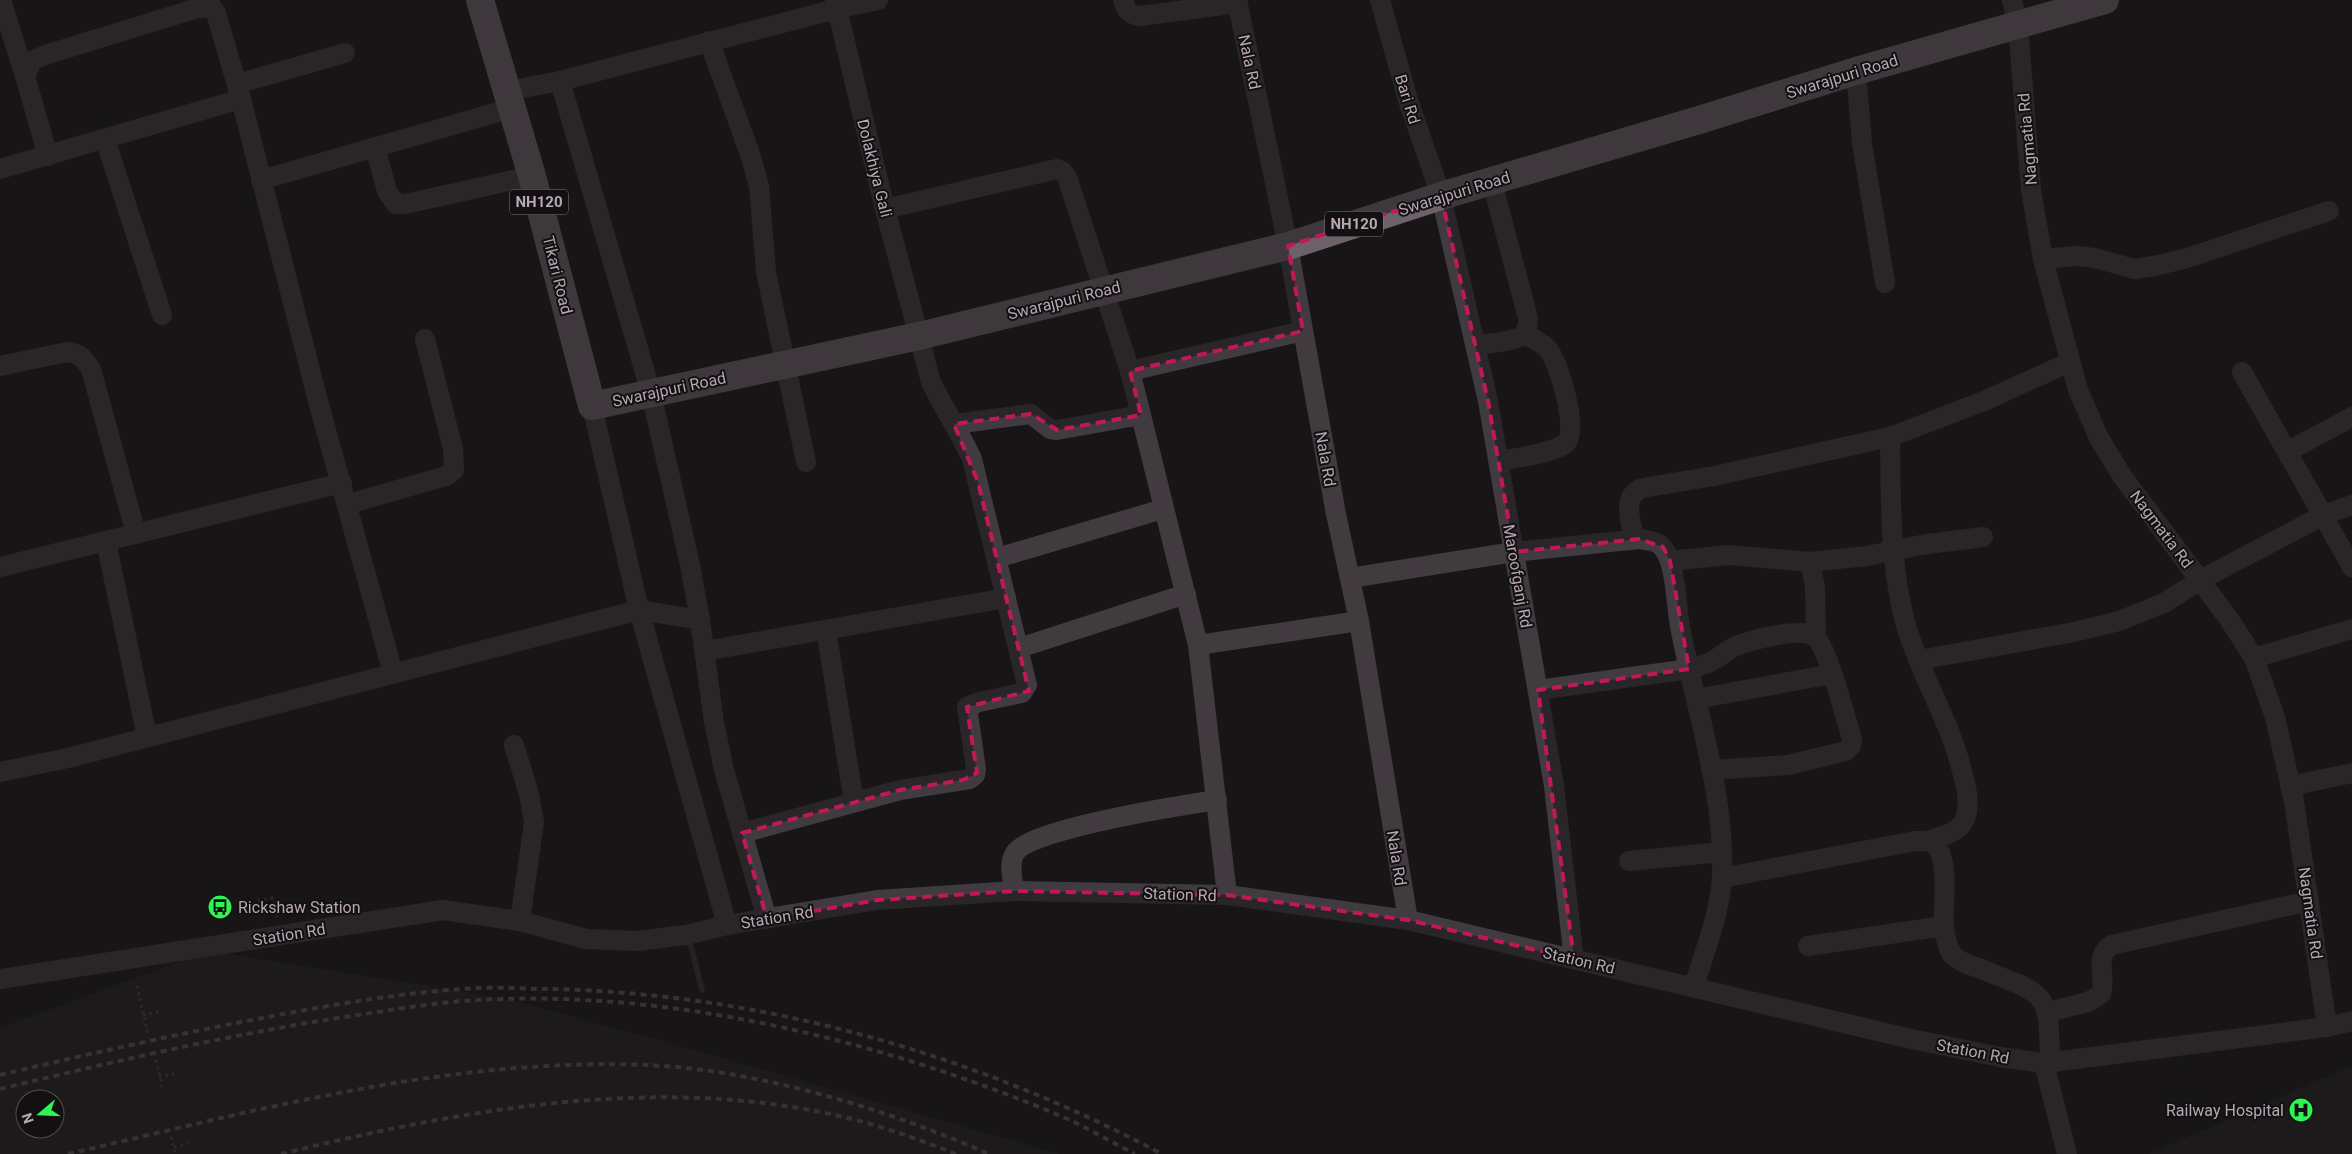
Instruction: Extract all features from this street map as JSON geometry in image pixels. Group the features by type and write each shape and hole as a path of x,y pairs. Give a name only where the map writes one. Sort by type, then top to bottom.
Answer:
{"highway":[{"name":"Tikari Road","path":"480,0 532,176 592,406"},
{"name":"Swarajpuri Road","path":"592,406 919,336 1288,246 1441,196 1856,71 2015,12 2105,0"}],"street":[{"path":"1,0 48,156"},
{"path":"261,180 375,148 560,81 709,41 835,4 878,0"},
{"path":"1123,0 1125,8 1132,15 1140,16 1238,1"},
{"name":"Bari Rd","path":"1380,0 1408,100 1441,196"},
{"name":"Nala Rd","path":"1238,1 1288,246 1359,621 1408,920"},
{"name":"Dolakhiya Gali","path":"835,4 885,209 931,382 972,460 1027,685 1026,690 1022,693 979,702 967,707 976,770 975,775 963,780 900,790 854,802"},
{"path":"25,76 32,61 45,55 206,6 212,7 216,13 239,92 318,401 348,504 393,673"},
{"name":"Nagmatia Rd","path":"2015,12 2031,190 2042,259 2078,390 2099,438 2122,476 2229,619 2254,658 2275,717 2290,786 2327,1026"},
{"path":"709,41 751,157 759,186 766,272 806,462"},
{"path":"0,169 105,139 345,53"},
{"path":"1856,71 1862,143 1885,283"},
{"path":"560,81 651,393 700,620 714,722 724,770 767,919"},
{"path":"105,139 162,315"},
{"path":"375,148 387,191 396,204 405,204 532,176"},
{"path":"885,209 1057,169 1062,171 1066,177 1105,290 1130,371 1198,646 1227,895"},
{"path":"1476,345 1517,338 1524,334 1528,326 1528,318 1492,182"},
{"name":"Maroofganj Rd","path":"1441,196 1476,345 1499,462 1554,786 1574,959"},
{"path":"2042,259 2078,256 2095,258 2134,269 2154,266 2184,260 2329,211"},
{"path":"1130,371 1303,332"},
{"path":"1499,462 1552,449 1564,445 1570,439 1571,426 1560,373 1555,359 1548,348 1524,334"},
{"path":"348,504 446,476 454,470 453,449 425,338"},
{"path":"0,366 67,352 77,353 84,360 91,369 136,534"},
{"path":"1634,539 1628,502 1634,491 1714,476 1890,437 1984,401 2070,362"},
{"path":"2242,372 2352,567"},
{"path":"592,406 639,610 727,925"},
{"path":"954,424 1031,414 1050,429 1057,430 1141,415"},
{"path":"2288,451 2352,416"},
{"path":"1722,878 1915,841 1927,841 1953,832 1963,825 1967,810 1966,787 1955,742 1919,660 1908,630 1899,592 1893,551 1890,437"},
{"path":"0,567 342,483"},
{"path":"1919,660 2074,632 2119,621 2164,603 2200,580 2324,516 2352,504"},
{"path":"997,558 1163,509"},
{"path":"1670,561 1728,555 1810,562 1983,537"},
{"path":"1350,578 1514,552 1634,539 1653,541 1663,547 1670,561 1688,669 1712,770 1722,852 1722,878 1717,912 1694,986"},
{"path":"106,541 147,737"},
{"path":"1712,770 1788,765 1846,750 1851,746 1852,739 1832,674 1816,636 1815,587 1810,562"},
{"path":"1018,648 1186,594"},
{"path":"705,651 1006,598"},
{"path":"0,772 68,758 639,610 700,620"},
{"path":"1198,646 1359,621"},
{"path":"2254,658 2352,629"},
{"path":"742,832 854,802 826,630"},
{"path":"1538,690 1688,669 1711,662 1726,650 1739,645 1796,632 1816,636"},
{"path":"1696,699 1832,674"},
{"path":"514,745 529,794 534,822 533,845 520,921"},
{"path":"2290,786 2352,773"},
{"path":"1014,891 1011,864 1015,853 1025,844 1094,823 1217,800"},
{"path":"1927,841 1935,844 1941,855 1944,871 1944,926 1947,944 1951,953 1956,959 2031,989 2041,998 2048,1012 2047,1063 2067,1154"},
{"path":"1629,861 1722,852"},
{"name":"Station Rd","path":"0,979 444,910 520,921 586,939 637,940 686,935 727,925 876,900 1014,891 1227,895 1408,920 1908,1038 2000,1057 2047,1063 2327,1026 2352,1021"},
{"path":"2048,1012 2088,1002 2100,994 2103,986 2100,958 2105,949 2112,945 2309,901"},
{"path":"1808,946 1944,926"}],"path":[{"path":"258,901 272,898 282,935"},
{"path":"137,986 148,1035"},
{"path":"143,1015 160,1012"},
{"path":"156,1060 162,1088"},
{"path":"160,1077 174,1074"},
{"path":"171,1137 175,1154"},
{"path":"174,1147 188,1144"}],"highlighted area":[{"path":"1441,196 1488,401 1514,552 1639,539 1663,547 1670,561 1689,669 1538,690 1574,959 1408,920 1227,895 1014,891 877,900 767,919 742,833 900,790 963,780 977,773 967,707 1029,691 978,482 954,424 1031,414 1057,430 1141,415 1130,371 1303,331 1288,246"}],"shaded area":[{"path":"209,951 502,998 655,1039 1059,1154 0,1154 0,1028"},
{"name":"Railway Hospital","path":"2352,1066 2352,1154 2149,1154"}],"waterway":[{"path":"691,946 702,990"}],"railway":[{"path":"0,1075 211,1028 300,1011 419,993 488,988 631,993 710,1003 788,1017 866,1036 942,1059 1017,1087 1091,1118 1162,1154"},
{"path":"0,1089 131,1058 218,1040 307,1023 415,1006 479,1000 551,999 625,1003 699,1012 774,1026 847,1043 919,1064 1056,1114 1135,1154"},
{"path":"68,1154 246,1112 366,1088 486,1071 589,1064 654,1065 696,1069 752,1078 856,1104 923,1127 989,1154"},
{"path":"281,1154 421,1123 492,1111 563,1102 634,1098 706,1098 777,1105 848,1118 902,1134 956,1154"}],"place":[{"name":"Rickshaw Station","path":"220,907"},
{"name":"Railway Hospital","path":"2301,1110"}]}
